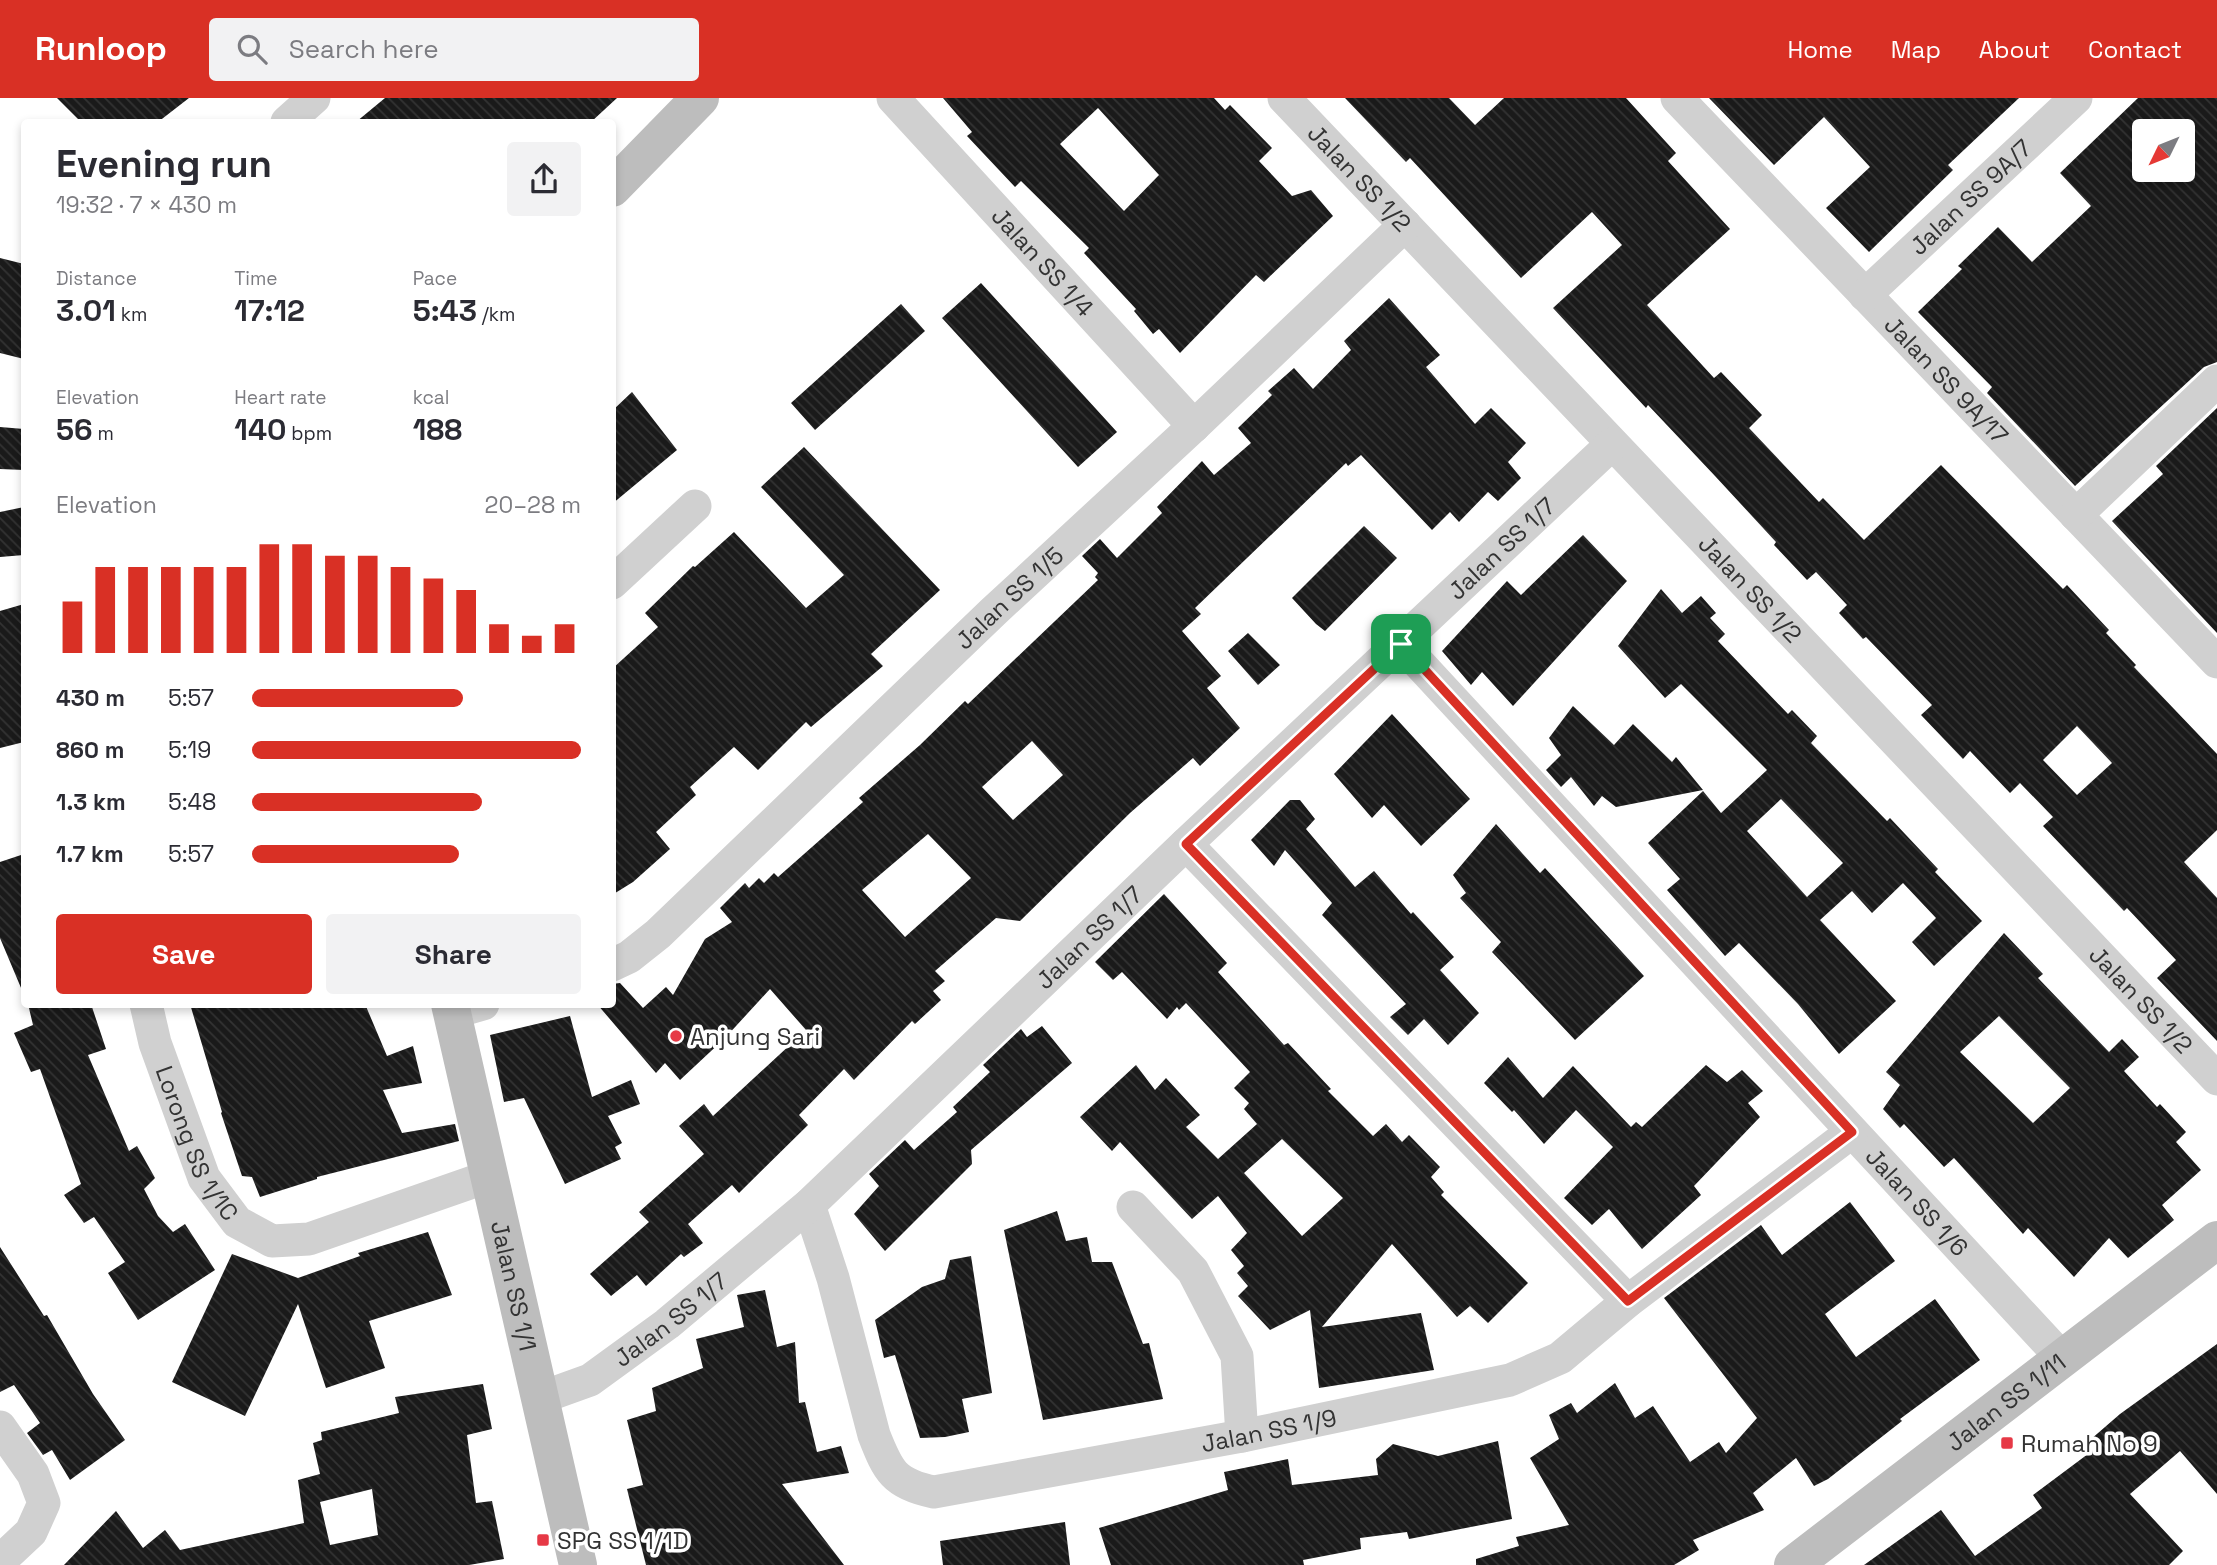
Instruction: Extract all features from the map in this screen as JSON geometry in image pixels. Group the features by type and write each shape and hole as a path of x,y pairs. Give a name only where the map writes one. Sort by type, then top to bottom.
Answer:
{"street":[{"path":"290,119 314,98"},
{"path":"616,184 700,98"},
{"name":"Jalan SS 1/4","path":"893,98 1194,426"},
{"name":"Jalan SS 1/2","path":"1284,98 2217,1079"},
{"name":"Jalan SS 9A/17","path":"1677,98 2217,662"},
{"name":"Jalan SS 9A/7","path":"1866,295 2076,98"},
{"name":"Jalan SS 1/5","path":"616,963 629,957 658,934 986,604 1194,426 1405,225"},
{"path":"2076,515 2217,381"},
{"name":"Jalan SS 1/7","path":"540,1398 590,1380 667,1324 809,1205 1186,844 1612,444"},
{"path":"616,579 695,506"},
{"name":"Jalan SS 1/6","path":"1401,644 2063,1359"},
{"path":"1186,844 1628,1301"},
{"name":"Lorong SS 1/1C","path":"147,1008 155,1043 204,1178 237,1222 272,1241 309,1239 489,1176"},
{"name":"Jalan SS 1/1","path":"461,1008 489,1176 578,1565"},
{"name":"Jalan SS 1/9","path":"809,1205 833,1278 882,1457 893,1474 912,1487 934,1492 1242,1436 1510,1380 1560,1357 1628,1301 1852,1132"},
{"path":"1133,1207 1193,1271 1237,1356 1242,1436"},
{"name":"Jalan SS 1/11","path":"1793,1565 2217,1240"},
{"path":"0,1427 33,1474 44,1503 31,1532 0,1560"}],"building":[{"path":"57,98 189,98 162,119 78,119"},
{"path":"385,98 617,98 594,119 360,119"},
{"path":"943,98 1214,98 1225,110 1230,105 1272,148 1259,161 1292,196 1311,190 1333,216 1264,282 1256,275 1180,353 1159,329 1153,334 1134,311 1136,309 1084,253 1089,248 1021,181 1015,187 967,136 972,132","holes":["1098,108 1159,175 1124,211 1060,144"]},
{"path":"1345,98 1449,98 1475,125 1504,98 1626,98 1676,153 1668,161 1730,229 1647,305 1714,378 1721,372 1762,415 1749,428 1819,502 1823,498 1864,540 1941,465 2063,589 2067,585 2109,630 2106,633 2136,665 2134,667 2217,754 2217,830 2184,862 2217,898 2217,1041 2157,978 2176,960 2127,908 2124,911 2043,826 2053,817 2020,783 2010,793 1970,751 1963,759 1921,715 1932,705 1839,613 1847,605 1816,572 1807,580 1715,476 1648,405 1646,408 1553,308 1622,245 1592,212 1521,278 1410,158 1406,162","holes":["2077,726 2112,763 2077,795 2043,760"]},
{"path":"1709,98 2019,98 1948,165 1953,170 1869,252 1826,208 1870,167 1824,117 1774,165"},
{"path":"2138,98 2217,98 2217,362 2204,367 2075,486 1987,393 1992,387 1918,312 1962,269 1958,266 1998,227 2032,262 2091,206 2060,173"},
{"path":"0,258 21,263 21,358 0,353"},
{"path":"981,283 1117,432 1078,467 942,318"},
{"path":"1389,298 1440,355 1426,367 1475,424 1491,408 1526,443 1508,462 1521,478 1498,501 1488,492 1459,522 1450,512 1432,530 1361,455 1348,466 1346,463 1195,608 1201,614 1182,631 1221,676 1207,688 1240,728 1200,766 1193,758 1130,813 1020,921 996,918 935,971 945,981 933,991 941,1000 915,1024 912,1021 854,1080 844,1069 799,1115 808,1125 739,1193 732,1185 688,1224 703,1243 684,1257 681,1254 646,1286 637,1275 611,1296 590,1274 649,1222 639,1212 704,1154 679,1126 704,1104 713,1116 806,1030 770,989 725,1038 680,1080 665,1063 656,1073 600,1008 616,1008 616,984 620,983 643,1008 666,987 673,995 705,939 732,922 720,908 745,883 749,888 759,878 764,883 774,873 778,877 863,802 859,798 965,701 968,704 1098,580 1095,577 1098,573 1082,556 1100,539 1117,558 1162,513 1157,507 1202,461 1214,475 1251,443 1238,428 1272,395 1268,391 1294,368 1313,389 1351,350 1344,341","holes":["1032,741 1063,775 1013,820 982,787","928,834 971,878 905,937 862,890"]},
{"path":"901,304 925,331 815,430 791,403"},
{"path":"632,392 677,450 616,501 616,407"},
{"path":"2217,408 2217,633 2112,521 2163,474 2156,466"},
{"path":"0,427 21,429 21,470 0,469"},
{"path":"804,447 940,590 871,654 883,666 811,727 806,722 758,770 734,747 690,787 696,795 656,832 670,849 633,882 616,893 616,665 658,627 645,613 693,566 734,532 806,608 844,575 761,487"},
{"path":"21,508 21,555 0,557 0,512"},
{"path":"1364,526 1397,558 1325,631 1292,598"},
{"path":"1583,535 1627,581 1513,706 1482,672 1471,685 1442,651 1507,581 1521,595"},
{"path":"1661,589 1682,613 1701,596 1716,613 1710,618 1725,634 1718,641 1788,714 1792,710 1817,736 1811,743 1887,821 1890,818 1938,869 1935,872 1982,921 1934,966 1912,942 1936,918 1903,883 1872,913 1852,891 1820,920 1896,1001 1839,1054 1798,1004 1739,943 1725,956 1667,890 1680,879 1648,843 1703,791 1721,813 1767,770 1681,684 1665,698 1618,646","holes":["1781,799 1843,863 1807,897 1747,831"]},
{"path":"21,605 21,743 0,748 0,611"},
{"path":"1248,633 1280,665 1258,685 1228,651"},
{"path":"1573,706 1614,745 1633,724 1672,762 1676,757 1703,790 1616,807 1602,796 1594,806 1571,777 1561,787 1546,770 1561,755 1549,738"},
{"path":"1392,714 1470,799 1421,846 1384,805 1372,818 1334,774"},
{"path":"1290,800 1300,800 1315,819 1306,829 1355,887 1374,871 1411,914 1413,912 1454,957 1440,970 1479,1013 1448,1045 1424,1019 1408,1035 1390,1017 1406,1004 1322,915 1332,903 1285,850 1274,866 1251,840"},
{"path":"1496,824 1540,873 1545,868 1644,976 1575,1040 1492,952 1501,942 1460,898 1466,893 1453,875"},
{"path":"21,855 21,988 0,938 0,862"},
{"path":"1164,894 1227,963 1218,972 1284,1045 1288,1043 1331,1089 1328,1091 1373,1136 1386,1124 1402,1142 1409,1135 1440,1167 1431,1177 1444,1192 1441,1195 1528,1283 1488,1323 1470,1306 1457,1317 1392,1244 1322,1327 1421,1313 1434,1370 1319,1388 1310,1310 1270,1330 1238,1296 1248,1286 1237,1273 1244,1266 1231,1250 1247,1233 1218,1196 1192,1219 1120,1142 1112,1151 1080,1117 1136,1065 1155,1090 1166,1078 1200,1115 1186,1127 1218,1159 1257,1124 1244,1109 1249,1103 1234,1088 1250,1072 1186,1003 1179,1010 1177,1007 1167,1019 1122,972 1113,980 1095,962","holes":["1282,1139 1343,1198 1302,1236 1244,1173"]},
{"path":"2004,933 2043,974 2038,978 2109,1052 2122,1039 2139,1057 2124,1071 2157,1107 2160,1104 2186,1132 2176,1142 2201,1170 2162,1205 2174,1220 2128,1258 2109,1238 2074,1277 2028,1228 2023,1234 1954,1158 1944,1167 1904,1124 1900,1128 1883,1109 1900,1085 1886,1072","holes":["1999,1016 2070,1088 2033,1123 1960,1052"]},
{"path":"29,1008 92,1008 106,1049 88,1055 129,1151 137,1146 155,1178 144,1189 158,1216 173,1232 185,1224 215,1270 138,1320 108,1273 125,1262 94,1217 84,1223 64,1195 81,1184 40,1069 31,1072 14,1033 33,1025"},
{"path":"191,1008 367,1008 387,1056 413,1046 422,1083 383,1090 402,1133 455,1124 459,1141 317,1177 260,1197 252,1177 242,1176"},
{"path":"570,1016 592,1097 631,1080 640,1104 608,1116 622,1143 615,1147 621,1159 565,1184 524,1098 504,1102 490,1035"},
{"path":"1042,1026 1072,1063 971,1150 972,1164 885,1251 854,1214 879,1186 869,1174 905,1140 914,1150 957,1112 953,1107 990,1072 983,1065 1021,1029 1027,1037"},
{"path":"1508,1057 1543,1098 1573,1066 1631,1127 1636,1122 1642,1127 1706,1065 1727,1082 1742,1070 1763,1091 1748,1103 1760,1117 1694,1186 1701,1195 1642,1249 1609,1209 1592,1225 1564,1198 1613,1147 1576,1110 1544,1144 1514,1110 1512,1112 1484,1083"},
{"path":"1850,1202 1895,1261 1825,1314 1856,1357 1935,1299 1980,1360 1900,1419 1902,1421 1828,1479 1814,1486 1796,1458 1753,1493 1764,1510 1693,1540 1699,1550 1674,1565 1476,1565 1476,1559 1519,1546 1516,1537 1569,1525 1530,1458 1559,1439 1549,1415 1571,1403 1577,1413 1615,1383 1635,1418 1653,1406 1690,1462 1719,1442 1726,1453 1757,1418 1664,1298 1761,1225 1782,1255"},
{"path":"1057,1211 1066,1241 1087,1237 1092,1262 1112,1262 1143,1344 1149,1343 1163,1399 1043,1420 1004,1230"},
{"path":"428,1232 452,1295 369,1321 385,1368 326,1388 298,1304 245,1416 172,1382 232,1254 298,1278 360,1256 358,1253"},
{"path":"0,1247 44,1316 47,1315 93,1394 125,1440 70,1480 52,1450 43,1455 27,1433 40,1423 14,1385 0,1392"},
{"path":"971,1256 992,1393 962,1399 969,1432 920,1438 895,1355 884,1358 875,1320 922,1287 945,1279 950,1260"},
{"path":"765,1290 777,1347 795,1342 799,1403 805,1402 817,1452 841,1446 849,1473 782,1484 844,1565 646,1565 627,1489 643,1485 627,1420 656,1411 652,1388 703,1368 696,1339 744,1327 737,1295"},
{"path":"2217,1344 2217,1494 2180,1451 2130,1494 2183,1551 2169,1565 1864,1565 1941,1510 1975,1556 2042,1508 2033,1495 2096,1448 2090,1440 2120,1414"},
{"path":"483,1384 492,1429 467,1435 476,1503 492,1501 504,1559 469,1565 64,1565 116,1511 143,1548 165,1530 180,1550 304,1523 298,1480 320,1474 313,1443 322,1440 321,1432 399,1413 395,1397","holes":["372,1489 378,1535 330,1545 320,1502"]},
{"path":"1498,1441 1512,1519 1409,1539 1407,1532 1360,1538 1361,1549 1303,1560 1304,1565 1111,1565 1099,1528 1228,1490 1224,1472 1288,1459 1292,1485 1378,1475 1376,1459 1393,1444 1438,1456"},
{"path":"1065,1522 1070,1565 943,1565 940,1541"}],"place":[{"name":"Anjung Sari","path":"676,1036"},
{"name":"Rumah No 9","path":"2007,1443"},
{"name":"SPG SS 1/1D","path":"543,1540"}],"route":[{"path":"1401,644 1852,1132 1628,1301 1186,844 1401,644"}]}
